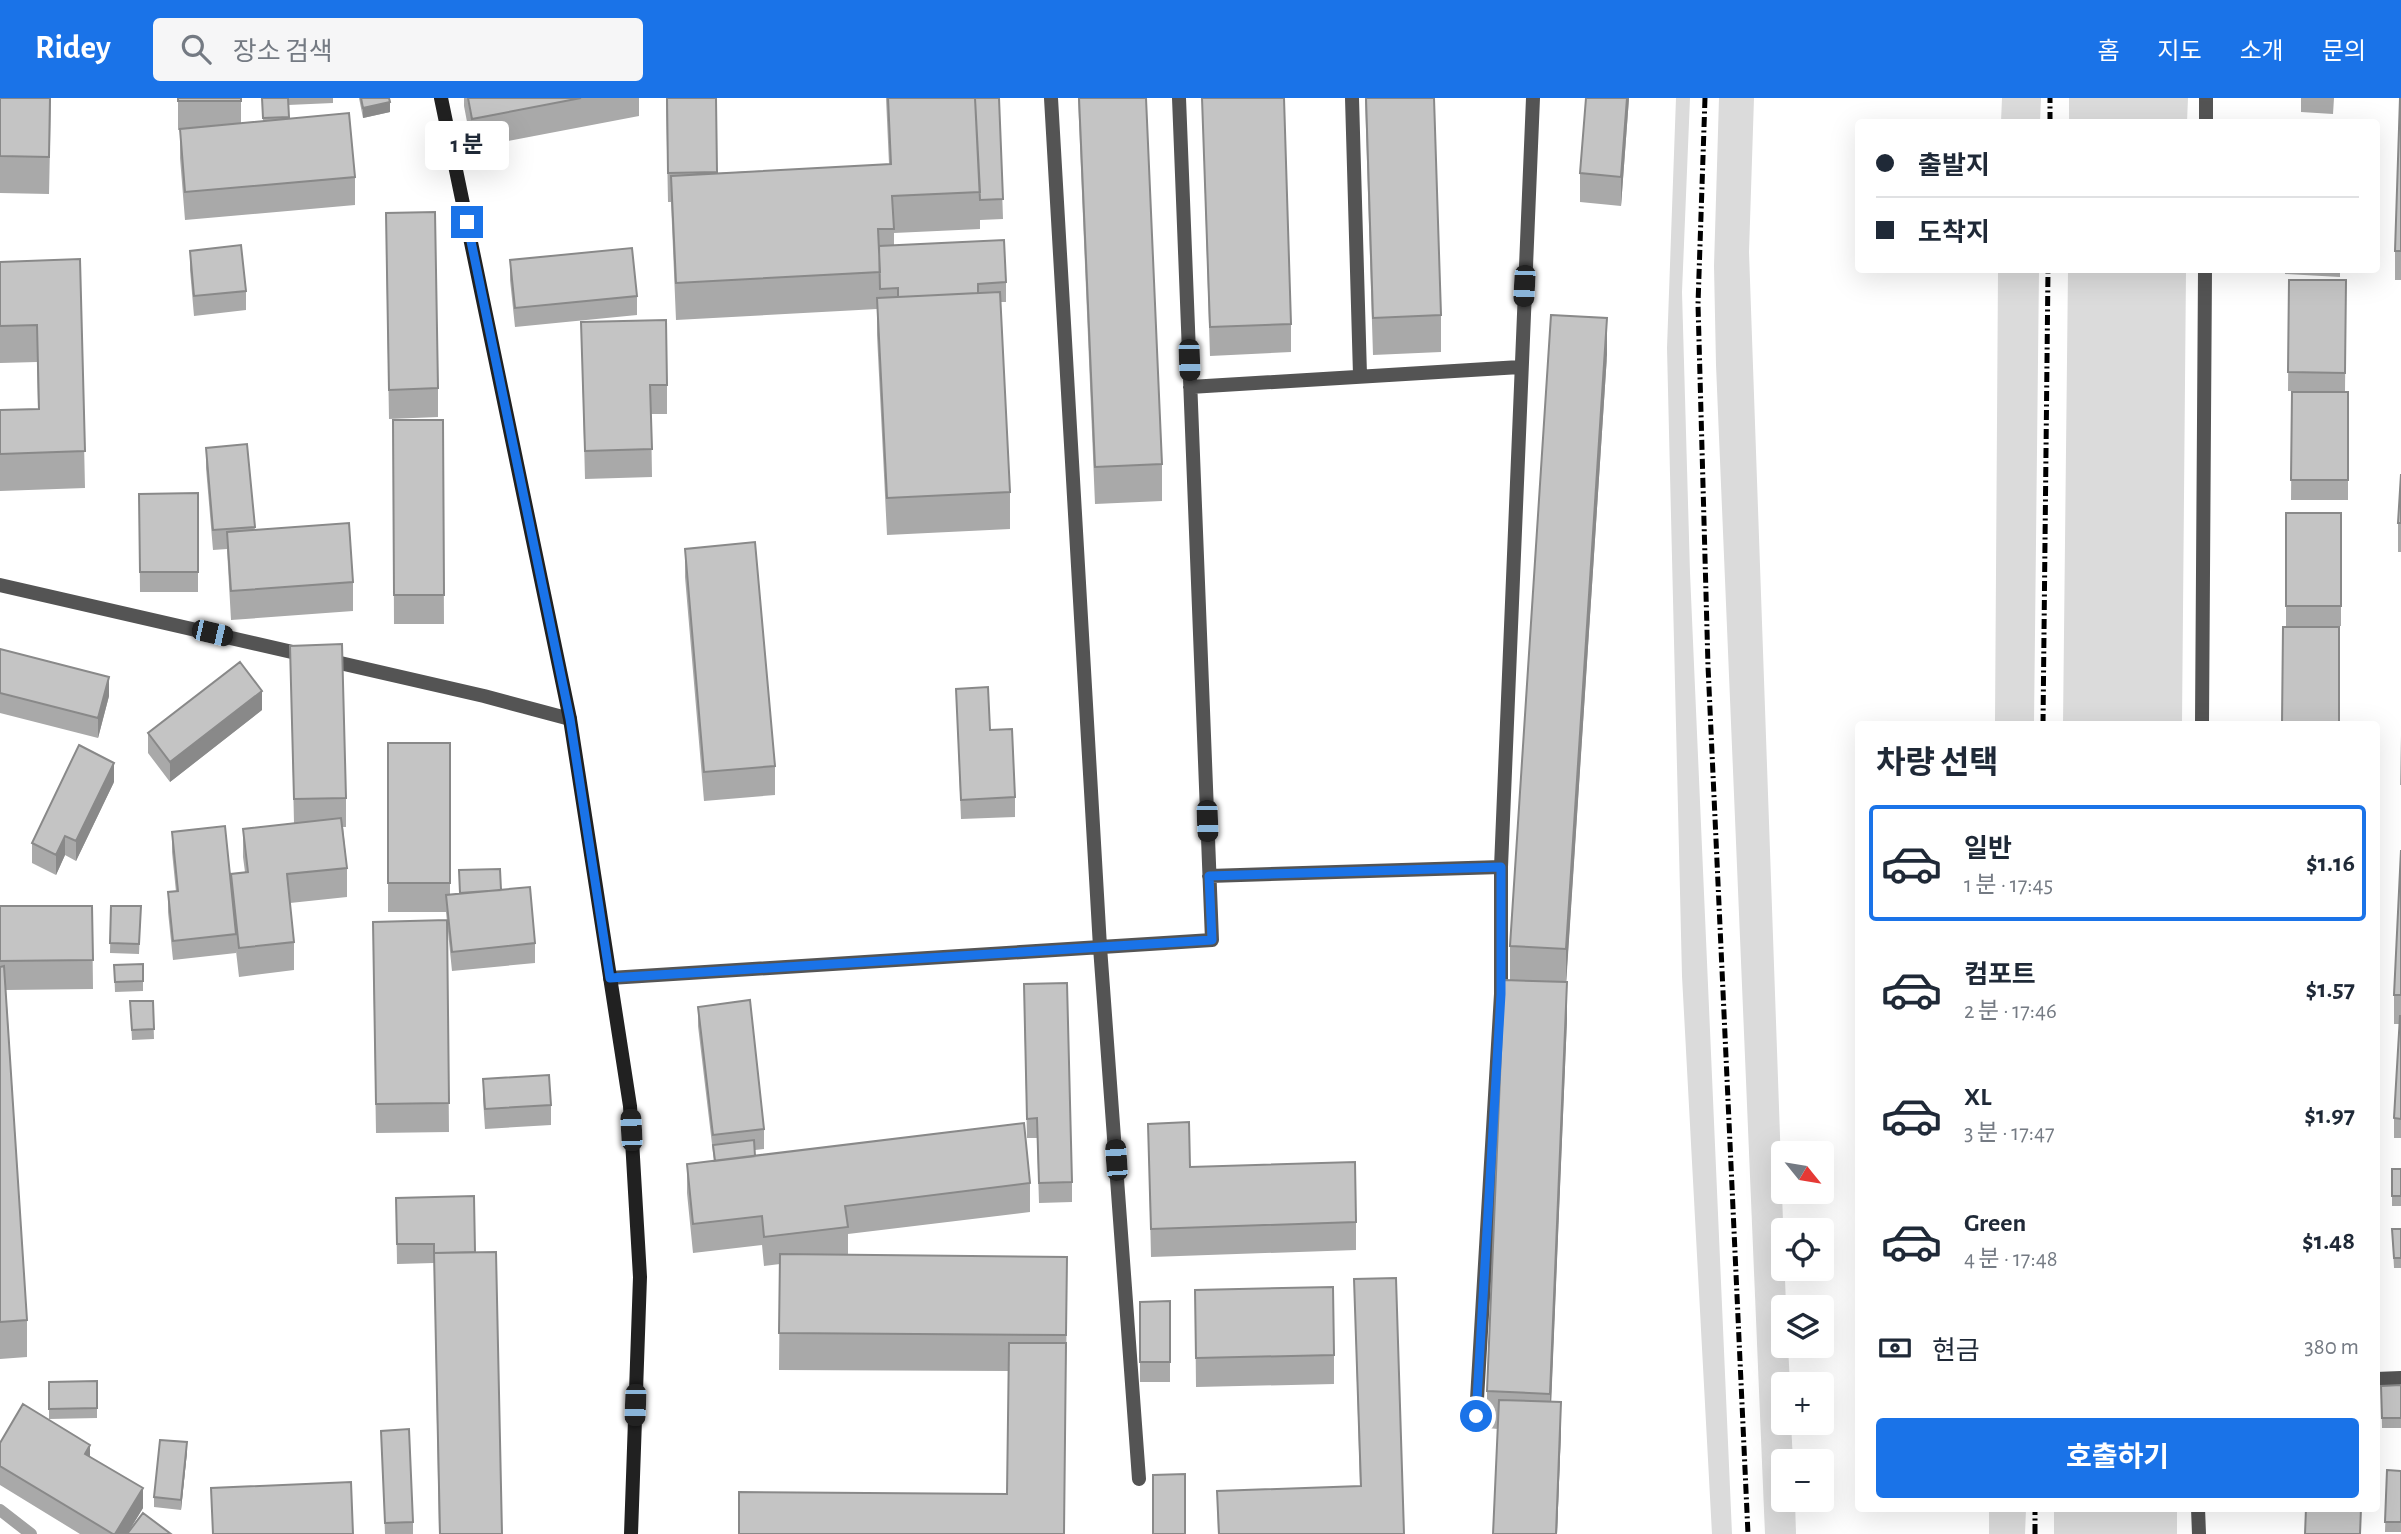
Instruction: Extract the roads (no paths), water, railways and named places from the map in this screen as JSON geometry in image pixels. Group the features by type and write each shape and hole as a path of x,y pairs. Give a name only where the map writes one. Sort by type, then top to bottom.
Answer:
{"main road":[{"path":"441,98 570,719 630,1106 640,1277 631,1534"}],"street":[{"path":"1051,98 1100,947 1139,1479"},
{"path":"610,978 1212,940 1179,98"},
{"path":"1352,98 1360,375"},
{"path":"1476,1416 1501,994 1501,867 1522,414 1520,367 1533,98"},
{"path":"2206,98 2206,119"},
{"path":"2202,721 2205,273"},
{"path":"1191,387 1520,367"},
{"path":"0,585 570,719"},
{"path":"1209,876 1501,867"},
{"path":"2380,1379 2401,1378"},
{"path":"2198,1512 2199,1534"}],"waterway":[{"path":"0,1510 31,1534"}],"railway":[{"path":"1705,98 1698,304 1708,666 1748,1534"},
{"path":"2050,98 2050,119"},
{"path":"2043,721 2048,273"},
{"path":"2035,1512 2035,1534"}]}
